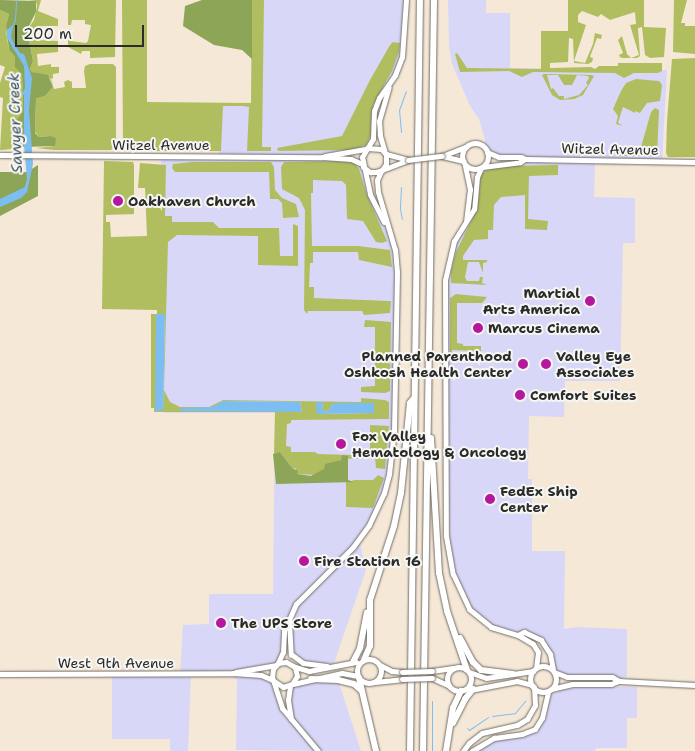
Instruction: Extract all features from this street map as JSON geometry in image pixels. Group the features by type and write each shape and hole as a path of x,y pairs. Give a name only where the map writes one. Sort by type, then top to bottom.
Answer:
{"highway":[{"path":"410,751 420,0"},
{"path":"423,751 434,0"},
{"path":"352,662 360,648 370,600 398,510 410,403 414,396"},
{"path":"428,421 432,447 437,560 442,592 468,671"},
{"path":"363,661 370,646 370,600"},
{"path":"451,622 476,666 485,671 513,674"},
{"path":"358,677 376,751"},
{"path":"310,678 338,680 354,684 361,690"},
{"path":"450,731 462,704 473,689"},
{"path":"446,751 453,708 463,691"}],"main road":[{"path":"318,751 282,708 272,672 283,652 284,631 301,598 353,546 369,525 388,483 393,444 397,272 395,250 377,184 381,170 386,164 379,121 390,84 398,69 404,50 406,0"},
{"path":"387,226 370,194 362,165 362,157 373,137 375,106 381,92 390,84"},
{"path":"362,165 370,172 408,160 442,156 478,144 487,152 488,159 476,177 474,209 451,250 445,280 446,536 456,580 469,609 484,624 496,630 518,635 531,642 537,649 535,669 531,678 535,705 527,719 517,725 487,731 469,743 463,751"},
{"path":"367,148 378,147 385,153 408,160"},
{"path":"466,147 463,162 470,189 466,221"},
{"name":"Witzel Avenue","path":"322,157 367,148"},
{"name":"Witzel Avenue","path":"487,152 499,157 521,157 525,159"},
{"name":"Witzel Avenue","path":"0,155 322,157 351,159 362,165"},
{"path":"442,156 463,162 474,169 482,168"},
{"name":"Witzel Avenue","path":"482,168 525,159 695,162"},
{"path":"289,621 291,654 297,676 291,685 288,700 292,720"},
{"path":"472,751 494,738 522,734 535,729 542,718 549,690 556,681 550,654 541,640 524,632 518,635"},
{"path":"291,654 296,660 306,664 333,666"},
{"path":"277,664 286,662 309,671 371,659 392,671 432,671 460,667 482,678 513,674 545,666 566,677 612,677 619,681"},
{"path":"358,677 357,668 363,661"},
{"name":"West 9th Avenue","path":"233,673 277,664"},
{"path":"375,682 381,674 380,665"},
{"path":"448,686 447,676 453,668"},
{"path":"463,691 470,684 468,671"},
{"name":"West 9th Avenue","path":"0,674 233,673 261,675 273,681"},
{"path":"273,681 281,686 291,685 310,678 342,673 358,677 366,683 432,678 454,690 463,691 517,681 533,686 540,691 572,684 611,684 619,681 695,685"}],"shaded area":[{"path":"252,0 406,0 402,57 375,106 373,137 366,149 332,154 362,164 367,185 395,249 394,417 388,483 359,539 366,570 333,666 306,663 291,654 289,622 284,631 283,652 278,663 235,673 256,675 273,680 277,696 291,719 288,700 292,684 338,680 361,751 236,750 237,679 233,679 233,673 191,674 188,751 170,751 170,739 112,739 112,674 180,674 183,625 209,624 209,594 273,594 275,413 164,413 157,314 161,156 219,156 220,103 251,103"},
{"path":"448,0 486,0 486,13 510,13 510,68 667,70 662,162 595,161 594,197 635,198 635,243 623,243 620,381 565,381 564,417 529,416 528,479 532,479 532,551 565,551 564,629 577,627 627,629 627,676 619,681 612,677 573,678 554,672 546,645 530,634 518,635 484,624 465,601 448,551 445,280 451,250 473,212 476,180 482,167 524,159 502,158 487,152 485,148 485,140 479,119 470,106 452,64 449,46"},
{"path":"585,686 637,687 637,718 627,718 627,748 596,748 595,751 477,751 494,741 524,737 534,732 545,719 550,695 561,690"}],"green space":[{"path":"0,0 36,1 36,12 27,30 33,61 30,69 32,72 48,75 53,87 45,96 36,98 35,133 39,137 50,136 56,138 55,146 16,147 13,143 13,138 22,129 16,121 23,112 22,74 15,67 15,57 9,50 6,26 9,14 0,10"},
{"path":"28,0 41,0 38,11 58,19 58,26 38,27 37,30 37,40 58,41 58,52 37,54 38,66 51,64 51,67 59,67 59,73 53,74 51,79 54,89 65,87 64,82 68,80 72,82 72,88 86,88 84,71 85,66 90,64 113,64 116,67 116,145 111,150 54,150 36,148 55,146 50,136 39,137 35,132 36,97 45,96 53,87 50,78 32,72 30,69 33,61 27,30 34,20 37,6 36,1"},
{"path":"68,0 116,0 115,57 90,58 90,51 82,51 81,54 68,47 68,29 71,29 71,41 86,43 91,25 85,24 85,20 72,20 71,25 68,25"},
{"path":"122,0 147,0 147,102 251,103 252,0 264,0 262,147 271,147 271,151 247,151 249,107 243,106 223,106 221,151 128,151 123,147"},
{"path":"202,0 252,0 252,59 242,50 214,45 183,26 185,6"},
{"path":"568,0 644,0 644,27 666,28 664,57 650,58 645,55 642,27 638,28 640,56 631,58 639,55 630,25 636,24 635,12 610,20 601,14 598,17 582,11 578,15 578,22 586,25 574,61 585,63 593,44 595,33 602,35 601,39 597,38 590,57 593,58 592,62 588,64 574,63 573,39 569,38 568,62 550,63 550,68 591,67 595,69 599,66 618,66 618,63 662,63 662,71 658,73 634,73 624,78 615,73 533,72 522,77 509,71 460,72 455,54 457,53 467,68 541,69 541,31 568,31"},
{"path":"674,0 687,0 681,23 685,23 685,26 695,26 695,54 673,52"},
{"path":"0,10 9,14 6,27 7,38 9,50 15,57 15,64 22,74 23,113 19,117 22,129 14,136 16,147 19,148 2,150 0,150 3,98 0,97 0,83 5,67 0,65"},
{"path":"622,36 627,54 631,58 622,58 619,55 623,53 618,40"},
{"path":"393,42 400,43 399,52 392,71 373,105 371,136 366,145 352,150 278,151 277,148 342,136 370,80"},
{"path":"695,58 695,157 668,157 666,153 667,121 672,59"},
{"path":"544,74 592,75 594,76 583,95 574,99 560,100 552,95 542,75","holes":["547,75 558,75 564,85 572,85 577,75 588,76 589,78 586,83 588,85 579,95 564,99 564,96 559,96 553,88 551,89"]},
{"path":"636,79 659,81 662,85 660,101 647,103 640,113 635,111 635,113 623,107 618,123 623,126 616,124 618,116 613,109 621,91 626,83"},
{"path":"655,108 659,110 657,156 619,156 621,150 636,150 641,147 651,112"},
{"path":"104,161 133,162 134,165 134,214 106,215 106,222 110,222 111,237 147,236 145,188 138,188 140,163 166,165 165,216 172,216 172,222 213,222 219,228 279,228 280,256 293,256 293,224 298,226 298,266 258,265 258,236 177,235 168,242 164,390 170,402 180,407 209,407 223,400 361,402 361,398 385,400 389,402 389,419 291,420 291,423 287,424 286,446 291,447 291,452 352,455 359,448 360,452 370,451 370,425 389,426 385,469 376,468 375,458 342,459 316,475 297,474 296,468 293,469 280,452 274,454 275,412 154,412 154,408 151,408 151,314 156,314 163,411 165,314 157,314 157,310 102,309","holes":["223,401 300,402 302,411 180,411 214,407","323,402 322,409 327,412 334,403 374,403 374,413 317,414"]},
{"path":"343,161 354,163 359,169 367,195 387,241 382,243 376,242 363,221 347,219 346,185 342,181 313,180 313,193 311,193 312,246 358,246 390,250 392,267 359,260 358,252 313,252 313,263 310,263 309,287 314,287 314,298 391,301 390,313 364,315 362,311 308,311 307,314 304,310 305,210 299,198 282,189 281,167 284,162"},
{"path":"193,162 271,162 274,167 275,190 282,198 296,204 299,217 283,218 282,203 278,199 270,199 269,172 175,172 172,168 173,164"},
{"path":"38,165 38,196 0,216 0,172 27,172"},
{"path":"558,165 558,175 529,176 528,219 548,221 547,230 525,229 525,195 501,197 494,205 493,230 488,230 488,239 474,240 463,256 463,260 487,260 487,262 483,263 483,273 479,262 468,262 465,277 467,281 479,281 480,277 483,277 482,283 487,285 451,283 451,272 456,252 477,209 481,174 487,170 507,166"},
{"path":"456,294 487,297 482,303 457,303 457,343 463,344 463,346 481,346 481,351 452,350 452,354 450,353 450,298"},
{"path":"365,320 391,322 390,391 385,393 361,392 361,387 375,386 375,327 364,327"},
{"path":"280,452 293,469 298,470 297,474 311,476 324,469 325,464 341,460 342,455 348,456 348,480 354,482 276,484 273,454"},
{"path":"378,475 384,478 373,508 346,507 346,482 354,481 352,480 373,480"}],"water":[{"path":"13,25 11,38 20,53 24,54 32,78 29,110 33,164 27,192 21,198 0,207 0,199 25,187 27,179 24,145 24,95 22,95 25,88 24,66 7,38 7,30"},
{"path":"156,314 165,314 163,411 155,411"},
{"path":"223,401 300,402 302,412 180,411 180,408 213,407"},
{"path":"316,402 323,402 322,409 327,412 334,403 374,403 374,413 317,414"}],"waterway":[{"name":"Sawyer Creek","path":"12,26 15,20 16,0"},
{"path":"401,132 399,110 406,91"},
{"path":"401,187 400,209 402,219"},
{"path":"432,701 432,751"},
{"path":"492,716 515,713 525,701"},
{"path":"467,728 469,730 488,717"}],"place":[{"name":"Oakhaven Church","path":"118,201"},
{"name":"Martial Arts America","path":"590,301"},
{"name":"Marcus Cinema","path":"478,328"},
{"name":"Planned Parenthood Oshkosh Health Center","path":"523,364"},
{"name":"Valley Eye Associates","path":"546,364"},
{"name":"Comfort Suites","path":"520,395"},
{"name":"Fox Valley Hematology & Oncology","path":"341,444"},
{"name":"FedEx Ship Center","path":"490,499"},
{"name":"Fire Station 16","path":"304,561"},
{"name":"The UPS Store","path":"221,623"}]}
